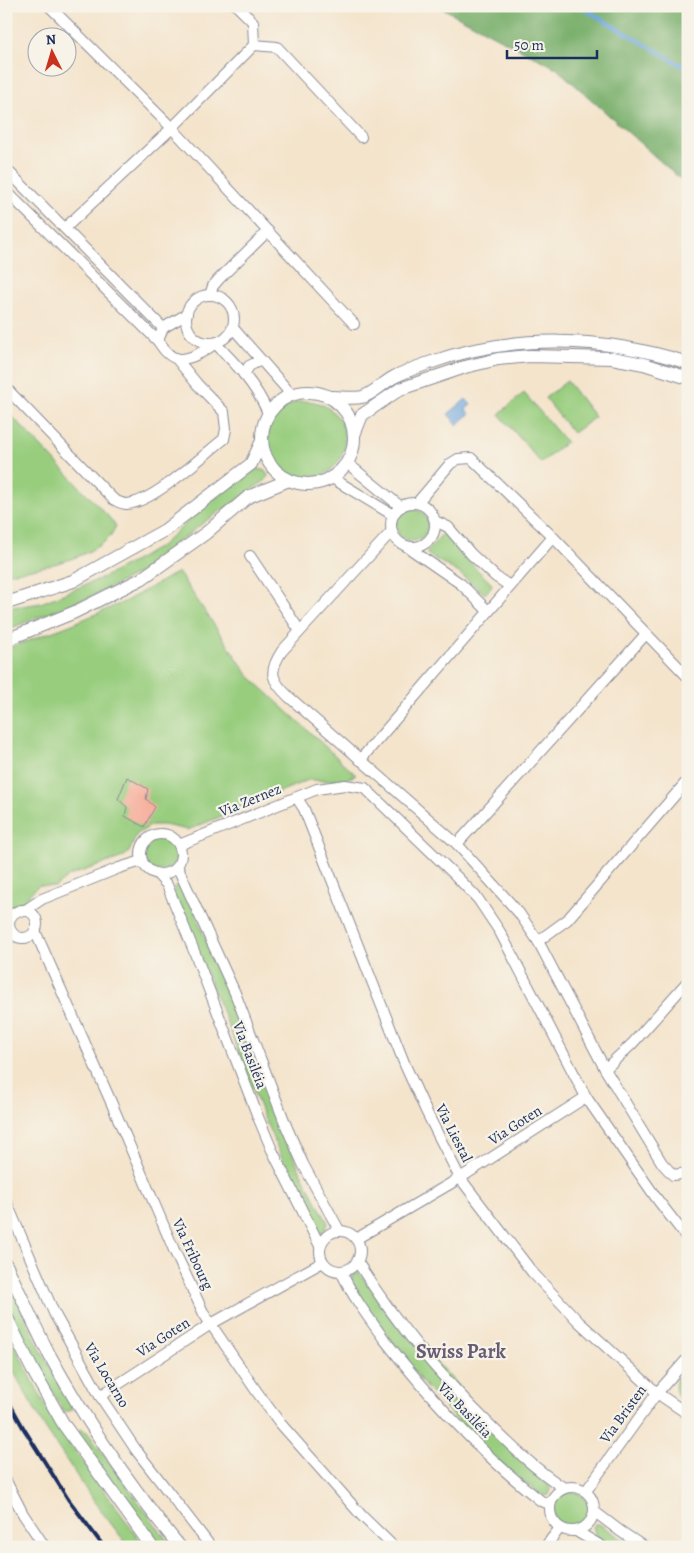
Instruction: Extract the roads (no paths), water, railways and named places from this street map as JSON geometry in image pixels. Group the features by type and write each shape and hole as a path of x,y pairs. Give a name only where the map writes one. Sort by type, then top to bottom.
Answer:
{"street":[{"path":"49,6 172,128 354,324"},
{"path":"66,228 172,128 254,45 253,22 237,6"},
{"path":"254,45 276,47 361,137"},
{"path":"6,169 164,328"},
{"path":"6,191 158,341 163,349 176,358 197,384 224,412 226,429 224,438 172,481 139,501 128,504 121,503 113,499 6,388"},
{"path":"210,295 213,286 219,279 268,231"},
{"path":"176,358 182,359 202,352 215,343 222,340 233,328 234,313 225,300 218,296 210,295 202,296 195,300 187,314 186,322 188,329 199,340 215,343 262,398 268,413"},
{"path":"158,341 164,328 187,314"},
{"path":"233,328 291,394"},
{"path":"331,397 362,397 394,377 431,362 495,346 522,342 582,342 610,345 688,363"},
{"path":"354,435 362,415 400,389 465,367 498,359 530,356 612,358 652,366 688,378"},
{"path":"244,375 249,366 261,360"},
{"path":"6,600 13,600 73,581 165,530 252,464 261,443 263,423 268,413 280,400 291,394 304,391 318,392 331,397 343,407 351,420 354,435 353,449 347,463 332,478 310,484 299,484 278,474 264,455 261,443"},
{"path":"417,504 450,464 458,459 471,458 553,537 688,678"},
{"path":"347,463 401,507"},
{"path":"332,478 393,515"},
{"path":"6,640 75,612 141,579 206,533 248,497 288,480"},
{"path":"488,611 461,584 400,542 392,531 390,523 393,515 406,503 417,504 428,510 435,521 448,527 471,554 496,577 510,586"},
{"path":"405,545 412,546 424,543 433,534 435,521"},
{"path":"392,531 277,658 273,666 274,680 289,697 458,844 519,913 538,941 605,1069 665,1167 674,1175 688,1173"},
{"path":"360,760 553,537"},
{"path":"250,556 300,631"},
{"path":"458,844 646,634"},
{"path":"538,941 567,920 688,780"},
{"name":"Via Zernez","path":"179,845 317,789 333,786 365,788 478,899 500,932 586,1097 657,1199 688,1239"},
{"name":"Via Liestal","path":"297,798 304,809 405,1066 460,1178 532,1272 579,1322 657,1393 688,1414"},
{"path":"156,834 172,837 179,845 181,856 177,866 168,873 157,874 148,869 142,861 143,845 146,840 156,834"},
{"path":"24,911 32,914 35,918 37,922 35,931 29,937 24,938 9,936 10,920 15,913 24,911 42,899 119,868 142,861"},
{"name":"Via Basiléia","path":"177,866 235,993 287,1128 303,1164 339,1230"},
{"name":"Via Basiléia","path":"157,874 167,885 272,1150 320,1246"},
{"name":"Via Fribourg","path":"35,931 174,1250 204,1314 280,1423 362,1516 394,1547"},
{"path":"605,1069 632,1044 688,981"},
{"name":"Via Goten","path":"356,1239 460,1178 586,1097"},
{"name":"Via Locarno","path":"6,1201 54,1313 100,1396 136,1450 211,1547"},
{"path":"339,1230 350,1233 356,1239 360,1251 358,1261 347,1270 330,1269 320,1257 320,1246 326,1236 339,1230"},
{"name":"Via Basiléia","path":"358,1261 400,1322 444,1378 511,1446 548,1478 564,1488"},
{"name":"Via Goten","path":"100,1396 211,1324 323,1262"},
{"path":"6,1265 49,1354 84,1413 142,1499 180,1547"},
{"name":"Via Basiléia","path":"341,1271 369,1320 420,1385 492,1460 541,1501 550,1504"},
{"path":"6,1316 32,1369 64,1425 152,1547"},
{"name":"Via Bristen","path":"586,1491 657,1393 688,1358"},
{"path":"64,1425 84,1413"},
{"path":"6,1481 23,1514 45,1547"},
{"path":"576,1531 587,1525 595,1512 594,1502 586,1491 580,1487 572,1486 564,1488 553,1497 550,1504 551,1517 560,1528 576,1531 603,1547"},
{"path":"595,1512 644,1547"},
{"path":"544,1547 560,1528"}],"water":[{"path":"466,399 471,405 466,409 470,414 457,425 448,414"}],"waterway":[{"path":"579,6 688,69"}],"railway":[{"path":"6,1397 68,1499 104,1547"}],"district":[{"name":"Swiss Park","path":"461,1351"}]}
